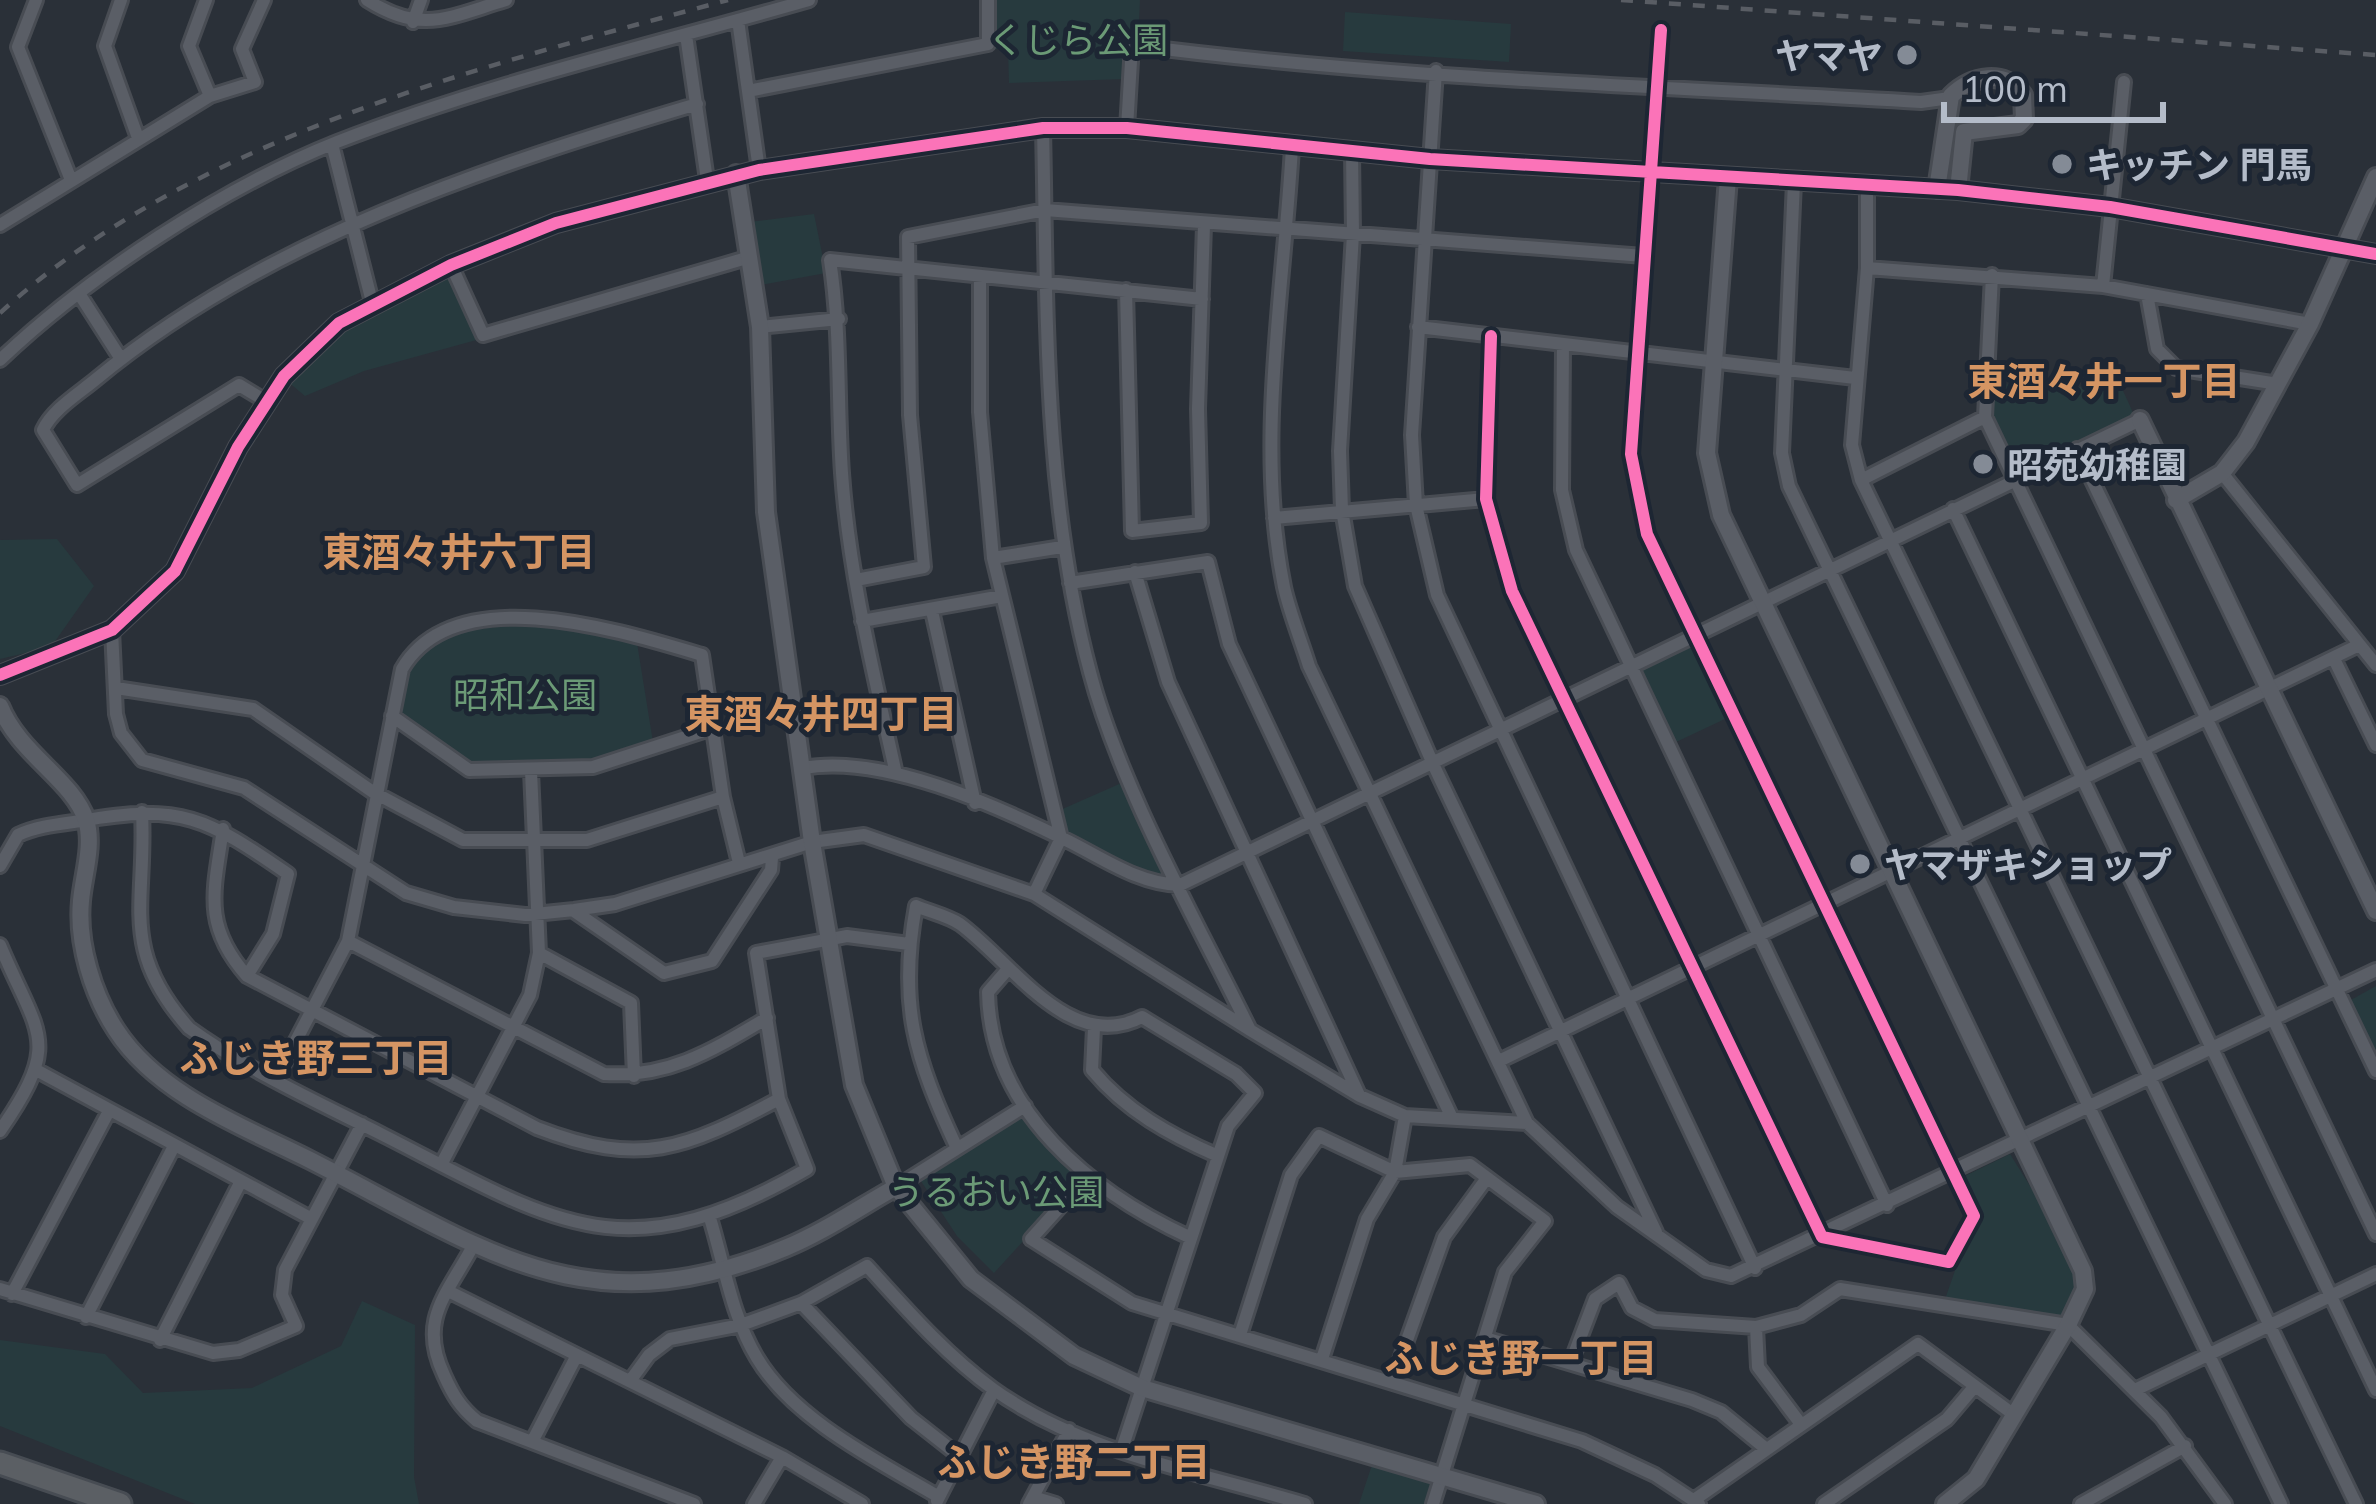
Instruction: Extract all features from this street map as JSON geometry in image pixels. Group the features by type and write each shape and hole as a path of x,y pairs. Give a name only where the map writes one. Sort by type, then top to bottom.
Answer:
{"highway":[{"path":"0,1463 119,1504"}],"street":[{"path":"36,0 18,47 71,180"},
{"path":"121,0 105,46 138,138"},
{"path":"206,0 189,46 210,96"},
{"path":"0,225 210,96 255,82 242,50 264,0"},
{"path":"367,0 413,22 428,23 506,0"},
{"path":"413,22 422,0"},
{"path":"0,360 80,295 176,228 332,144 427,110 809,0"},
{"path":"748,92 988,44 988,0"},
{"path":"738,20 759,170"},
{"path":"1661,30 1630,454 1643,514 1696,635 1974,1216 1949,1262 1822,1237"},
{"path":"686,35 707,180"},
{"path":"1127,128 1132,45 1436,71 1921,102 1950,98 1976,79 1995,78 2018,87 2026,106 2018,125 1964,132 1958,190"},
{"path":"1436,71 1412,435 1416,505 1437,595 1755,1268"},
{"path":"2103,286 2124,82"},
{"path":"1937,189 1950,98"},
{"path":"268,402 238,385 77,485 43,430 122,359 210,300 353,226 512,164 697,104"},
{"path":"1043,128 1062,547 1070,583 1107,725 1250,1030"},
{"path":"0,675 112,630 175,571 238,447 268,402 316,344 373,302 556,223 736,174 1043,128 1127,128 1430,158 1958,190 2110,207 2376,254"},
{"path":"332,144 373,302"},
{"path":"1292,147 1273,399 1274,518 1285,590 1309,666 1527,1123 1565,1164 1706,1270 1731,1276 1822,1237 2376,970"},
{"path":"1352,151 1353,234 1340,451 1342,510 1355,586 1433,764 1657,1233"},
{"path":"736,174 760,327 766,512 812,842 854,1085 896,1186 930,1235 997,1302 1074,1356 1142,1388 1536,1504"},
{"path":"2176,500 2222,472 2246,442 2347,249 2376,177"},
{"path":"1728,178 1707,453 1721,515 2083,1271 2085,1289 2068,1325 1976,1479 1945,1504"},
{"path":"1794,182 1782,452 1789,486 2281,1504"},
{"path":"1868,186 1867,268 1852,445 1861,480 2356,1504"},
{"path":"856,580 924,567 910,415 908,237 1045,210 1644,256"},
{"path":"1126,290 1132,531 1201,523 1204,225"},
{"path":"451,265 483,335 750,257"},
{"path":"896,773 862,621 842,474 839,319 830,260 1202,299"},
{"path":"1867,268 2103,286 2310,324"},
{"path":"1992,275 1985,417 2273,1018 2370,1206 2376,1234"},
{"path":"980,277 980,412 993,558 1061,838 1034,894"},
{"path":"2147,294 2157,350 2176,368 2278,384"},
{"path":"80,295 122,359"},
{"path":"760,327 839,319"},
{"path":"1418,327 1855,378"},
{"path":"1491,336 1486,499 1512,591 1822,1237"},
{"path":"1563,345 1562,490 1576,550 1628,668 1887,1205"},
{"path":"1861,480 1985,417"},
{"path":"803,768 837,762 896,773 1061,838 1154,884 1180,885 2140,420 2376,911"},
{"path":"2077,449 2376,1071"},
{"path":"2222,472 2376,665"},
{"path":"1274,518 1486,499"},
{"path":"1953,509 2376,1390"},
{"path":"993,558 1062,547"},
{"path":"1070,583 1208,562 1229,644 1452,1118"},
{"path":"1135,572 1168,682 1244,855 1360,1096"},
{"path":"862,621 1002,596"},
{"path":"932,611 975,803"},
{"path":"276,1078 348,941 359,867 402,669 418,642 454,627 563,620 703,655 722,796 739,863"},
{"path":"112,630 121,734 142,760 244,788 359,867 406,893 454,907 536,914 574,910 615,904 812,842 864,835 1034,894 1360,1096 1405,1116 1527,1123"},
{"path":"1499,1061 2359,645"},
{"path":"2333,659 2376,745"},
{"path":"116,688 253,709 374,792 463,840 587,840 722,796"},
{"path":"0,706 16,740 70,794 86,820 82,938 100,1002 119,1035 146,1064 210,1110 473,1246 603,1285 726,1270 789,1247 1024,1106"},
{"path":"392,716 469,770 593,767 713,728"},
{"path":"441,1165 530,995 538,953 531,771"},
{"path":"142,812 138,928 156,982 188,1028 500,1199 586,1224 674,1227 746,1205 807,1169 779,1099 756,953 828,939 881,937 909,944"},
{"path":"0,866 18,836 86,820 142,812 182,814 223,829 288,874 273,934 247,976"},
{"path":"223,829 215,923 222,947 247,976 476,1096 583,1146 619,1150 704,1139 779,1099"},
{"path":"574,910 664,973 712,961 771,870 772,858"},
{"path":"956,1146 927,1085 910,1020 904,968 916,906 958,922 1051,1004 1094,1028 1122,1028 1142,1017 1236,1074 1255,1093 1228,1126 1122,1449"},
{"path":"348,941 604,1074 634,1076 691,1063 767,1018"},
{"path":"0,945 38,1024 38,1071 0,1131"},
{"path":"538,953 632,1003 634,1076"},
{"path":"1008,969 988,992 988,1023 1000,1068 1024,1106 1087,1178 1134,1211 1191,1238"},
{"path":"1094,1028 1093,1070 1114,1096 1175,1138 1218,1156"},
{"path":"38,1071 312,1219"},
{"path":"109,1111 6,1292 190,1350 239,1350 296,1326 281,1285 362,1124"},
{"path":"1322,1359 1367,1220 1395,1172 1405,1116"},
{"path":"1240,1335 1291,1175 1318,1136 1395,1172 1470,1165 1545,1222 1505,1272 1432,1504"},
{"path":"86,1317 174,1146"},
{"path":"1087,1178 1031,1239 1111,1294 1582,1442 1696,1502 1800,1423 1918,1344 2013,1414"},
{"path":"1391,1382 1444,1237 1487,1178"},
{"path":"160,1340 242,1181"},
{"path":"710,1218 742,1325 758,1361 796,1403 937,1501 994,1390"},
{"path":"473,1246 431,1324 431,1346 458,1405 477,1420 694,1504"},
{"path":"630,1382 649,1355 670,1340 742,1325 801,1304 867,1266 930,1335 994,1390 1069,1430 1274,1500 1305,1504"},
{"path":"2137,1389 2376,1274"},
{"path":"1571,1362 1594,1299 1619,1282 1632,1308 1655,1320 1756,1327 1801,1315 1840,1289 2068,1325 2137,1389 2225,1504"},
{"path":"448,1292 782,1457 862,1504"},
{"path":"801,1304 911,1418 958,1455"},
{"path":"1756,1327 1758,1367 1800,1423"},
{"path":"1485,1338 1721,1412 1765,1448"},
{"path":"532,1442 578,1355"},
{"path":"1824,1504 1947,1419 1975,1386"},
{"path":"1056,1504 1031,1500 1069,1430"},
{"path":"2081,1504 2185,1446"},
{"path":"754,1504 782,1457"}],"green space":[{"name":"くじら公園","path":"993,0 1140,0 1138,41 1128,41 1124,79 1009,83 1008,49 992,49"},
{"path":"1345,12 1511,24 1509,62 1343,51"},
{"path":"814,214 826,273 760,285 749,222"},
{"path":"448,270 480,339 364,371 305,396 287,381 342,325"},
{"path":"2114,371 2135,417 2017,472 1990,416 1990,383 2073,390"},
{"path":"57,539 94,586 51,647 0,659 0,540"},
{"name":"昭和公園","path":"526,624 605,633 637,643 653,742 593,763 471,765 396,714 413,663 438,639"},
{"path":"1693,645 1727,718 1674,743 1638,672"},
{"path":"1126,781 1166,878 1155,882 1063,836 1058,811"},
{"path":"2376,986 2376,1057 2349,1001"},
{"name":"うるおい公園","path":"1023,1111 1081,1178 994,1273 957,1236 919,1178"},
{"path":"2010,1154 2080,1266 2085,1289 2068,1325 1943,1305 1974,1216 1965,1176"},
{"path":"362,1301 415,1325 414,1477 419,1504 195,1504 0,1426 0,1340 105,1354 143,1393 252,1388 341,1346"},
{"path":"1372,1465 1436,1480 1428,1504 1359,1504"}],"railway":[{"path":"0,313 77,251 161,199 250,154 440,82 728,0"},
{"path":"1621,0 2376,55"}],"cycle path":[{"path":"1491,336 1486,499 1512,591 1822,1237 1949,1262 1974,1216 1647,534 1631,454 1661,30"},
{"path":"0,675 112,630 175,571 238,447 284,376 339,323 451,265 556,223 759,170 1043,128 1127,128 1430,159 1958,190 2110,207 2376,254"}],"place":[{"name":"ヤマヤ","path":"1907,55"},
{"name":"キッチン 門馬","path":"2062,164"},
{"name":"昭苑幼稚園","path":"1983,464"},
{"name":"ヤマザキショップ","path":"1860,864"}],"district":[{"name":"東酒々井一丁目","path":"2104,380"},
{"name":"東酒々井六丁目","path":"459,551"},
{"name":"東酒々井四丁目","path":"821,713"},
{"name":"ふじき野三丁目","path":"316,1057"},
{"name":"ふじき野一丁目","path":"1521,1357"},
{"name":"ふじき野二丁目","path":"1074,1461"}]}
